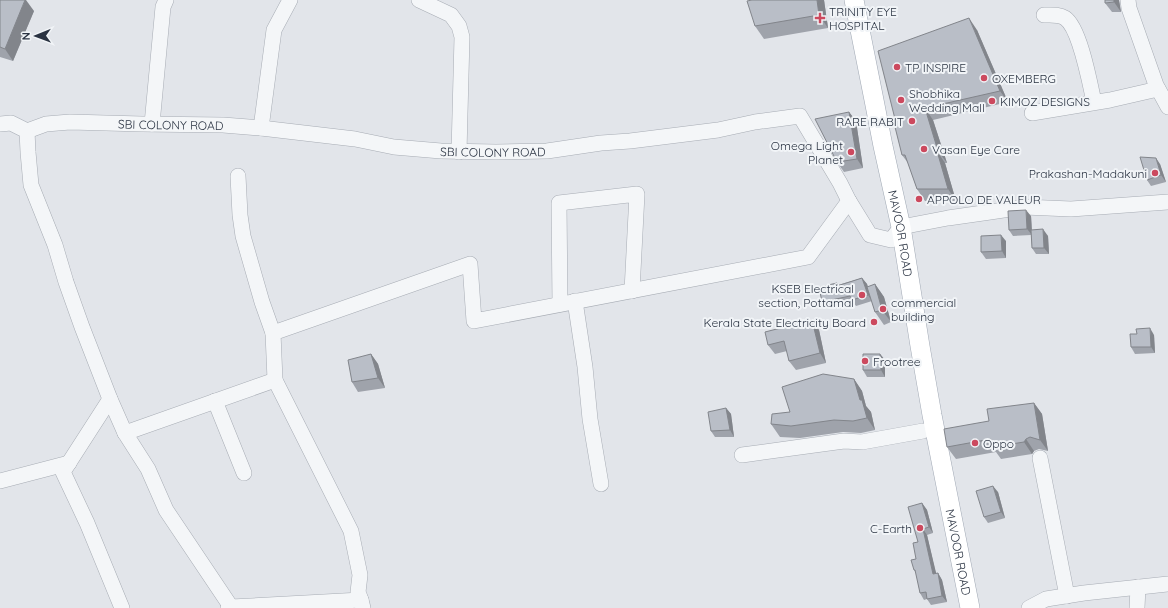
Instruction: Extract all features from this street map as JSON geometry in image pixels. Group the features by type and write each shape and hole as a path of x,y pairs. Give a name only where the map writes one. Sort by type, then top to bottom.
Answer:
{"main road":[{"name":"MAVOOR ROAD","path":"842,0 871,148 896,234 900,305 958,608"},
{"name":"MAVOOR ROAD","path":"854,0 883,146 896,234 970,608"}],"street":[{"path":"152,124 163,7 166,0"},
{"path":"261,128 274,30 290,0"},
{"path":"419,0 451,15 459,26 462,37 459,152"},
{"path":"1128,0 1129,8 1158,89 1168,107"},
{"path":"1044,15 1060,15 1067,19 1073,29 1082,50 1094,102"},
{"path":"1032,113 1158,89"},
{"name":"SBI COLONY ROAD","path":"27,131 46,124 70,122 224,124 356,139 394,146 441,151 496,152 547,151 718,130 755,122 800,116 849,202 870,235 896,234"},
{"path":"0,124 11,123 27,131 31,185 55,245 82,327 110,399 125,433 148,469 166,510 230,607 362,604 358,592 360,575 351,531 275,380 273,333 262,302 243,236 240,215 238,176"},
{"path":"601,484 590,419 584,367 567,303 559,203 637,194 632,290"},
{"path":"273,333 470,264 474,320 808,257 849,202"},
{"path":"896,234 948,218 1024,208 1071,209 1168,202"},
{"path":"125,433 275,380"},
{"path":"110,399 63,472 87,523 122,608"},
{"path":"215,401 244,472"},
{"path":"742,455 844,441 862,442 923,431"},
{"path":"1040,458 1067,596"},
{"path":"0,481 69,463"},
{"path":"1028,608 1046,600 1084,592 1168,584"},
{"path":"1137,608 1138,587"}],"building":[{"path":"0,0 25,0 5,49 0,47"},
{"path":"817,0 819,15 755,26 747,1"},
{"path":"1105,0 1114,0 1114,2 1105,3"},
{"path":"969,18 1000,91 925,108 948,189 917,189 905,155 902,155 894,123 896,123 878,51"},
{"path":"849,112 857,159 837,162 815,119"},
{"path":"1140,157 1156,158 1161,175 1147,180"},
{"path":"1026,210 1027,229 1009,230 1008,211"},
{"path":"1043,229 1044,248 1032,248 1031,230"},
{"path":"1001,235 1002,251 981,252 981,236"},
{"path":"862,278 868,295 852,300 850,296 822,302 819,287 837,283 837,286"},
{"path":"875,284 882,310 875,312 867,287"},
{"path":"812,320 820,353 789,361 784,341 768,345 765,332"},
{"path":"1150,328 1151,347 1131,347 1130,334 1137,334 1136,329"},
{"path":"371,354 378,378 352,382 348,360"},
{"path":"863,354 880,354 881,370 863,370"},
{"path":"823,374 854,379 867,418 853,421 834,420 791,426 771,424 772,414 790,412 782,387"},
{"path":"1034,403 1040,440 1030,437 1024,442 993,447 991,439 947,447 944,429 989,421 987,409"},
{"path":"726,408 730,430 711,431 708,412"},
{"path":"993,486 1001,512 984,517 976,491"},
{"path":"922,503 929,527 923,529 933,574 938,573 942,596 927,599 926,592 920,593 915,570 911,560 916,559 913,543 918,542 908,507"}],"place":[{"name":"TRINITY EYE HOSPITAL","path":"820,18"},
{"name":"TP INSPIRE","path":"897,67"},
{"name":"OXEMBERG","path":"984,78"},
{"name":"Shobhika Wedding Mall","path":"901,100"},
{"name":"KIMOZ DESIGNS","path":"992,101"},
{"name":"RARE RABIT","path":"912,121"},
{"name":"Vasan Eye Care","path":"924,149"},
{"name":"Omega Light Planet","path":"851,152"},
{"name":"Prakashan-Madakuni","path":"1155,173"},
{"name":"APPOLO DE VALEUR","path":"919,199"},
{"name":"KSEB Electrical section, Pottamal","path":"862,295"},
{"name":"commercial building","path":"883,309"},
{"name":"Kerala State Electricity Board","path":"874,322"},
{"name":"Frootree","path":"865,361"},
{"name":"Oppo","path":"975,443"},
{"name":"C-Earth","path":"920,528"}]}
